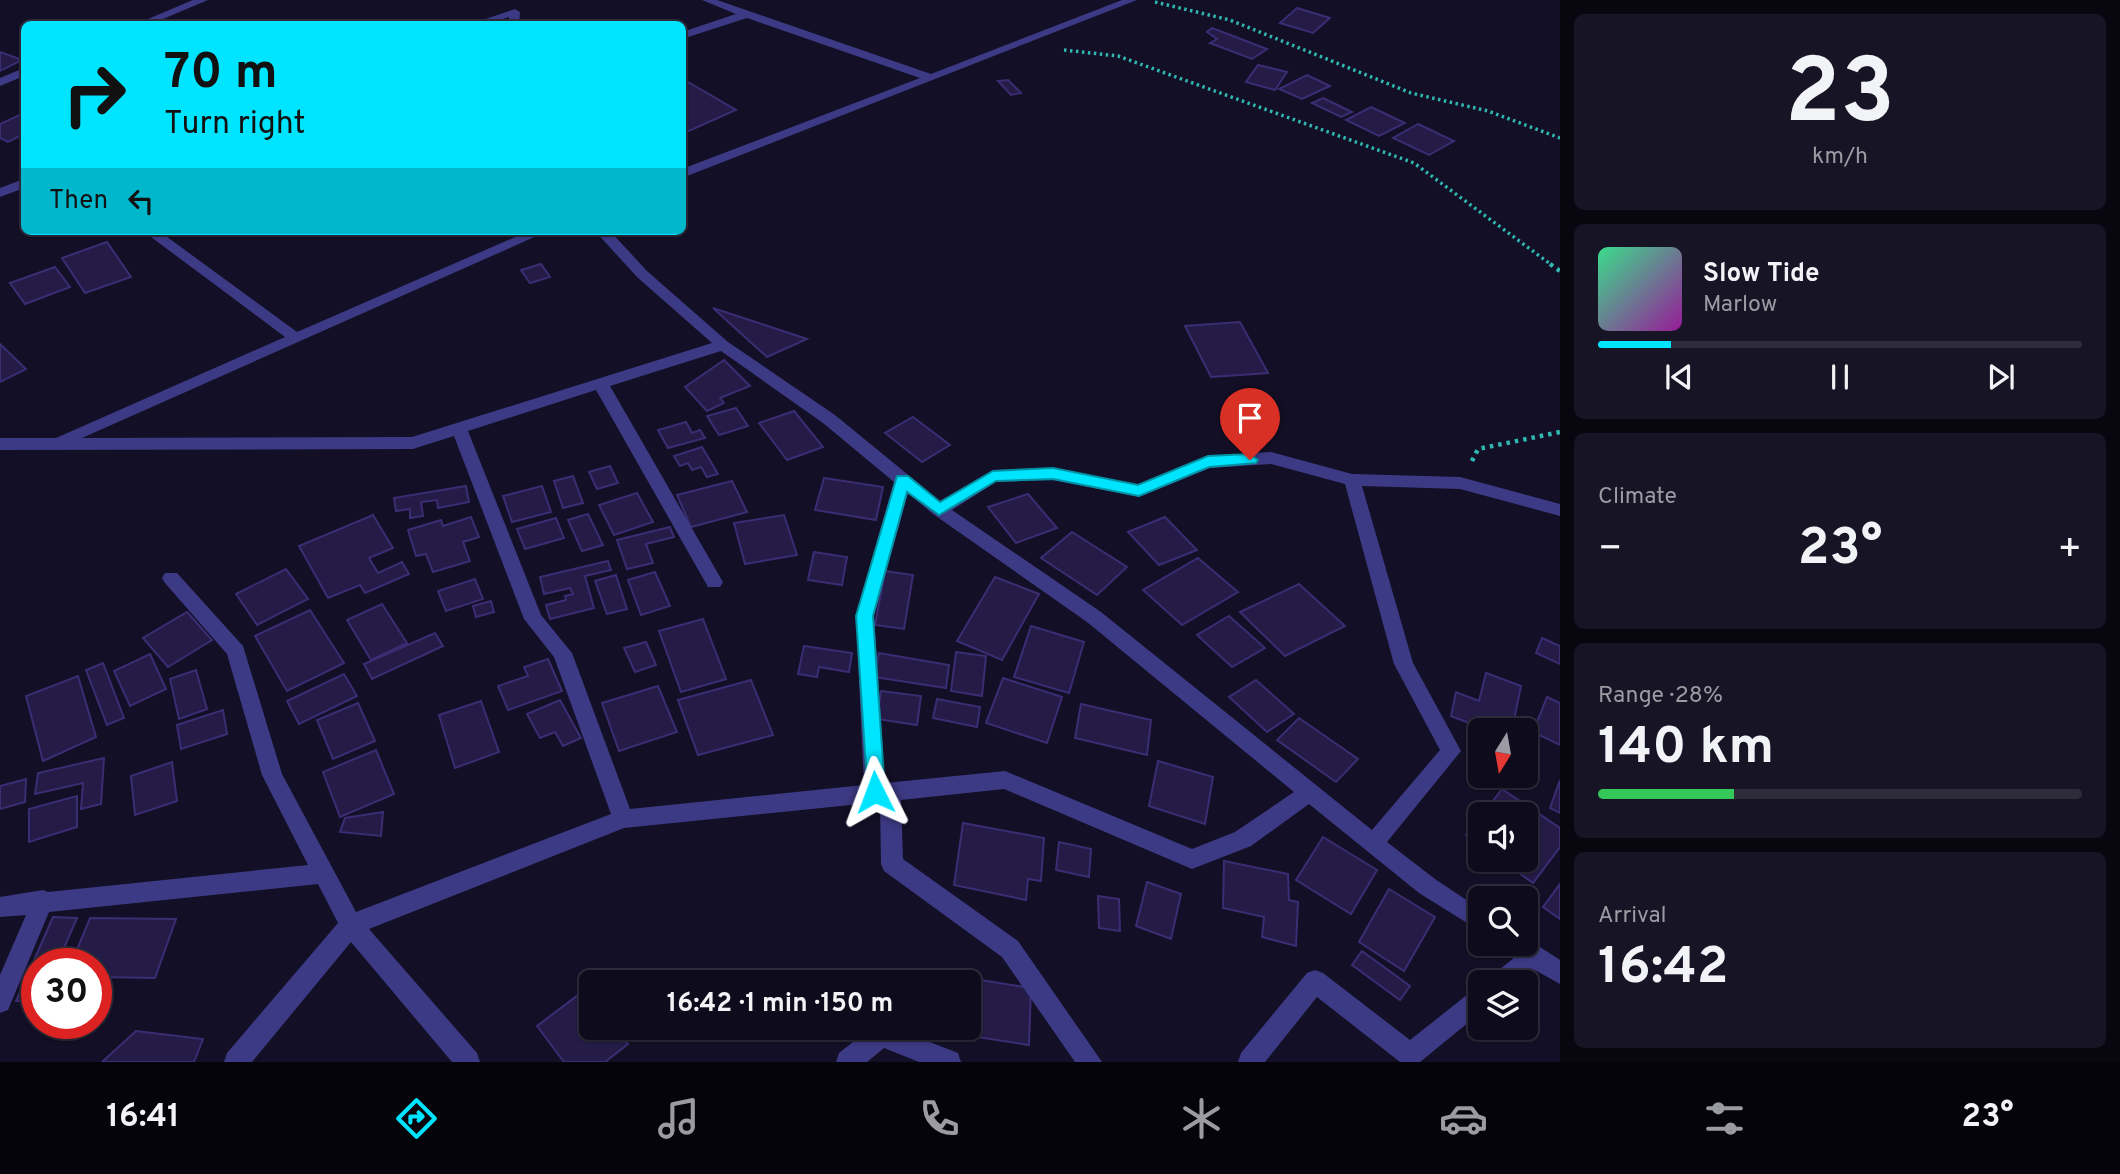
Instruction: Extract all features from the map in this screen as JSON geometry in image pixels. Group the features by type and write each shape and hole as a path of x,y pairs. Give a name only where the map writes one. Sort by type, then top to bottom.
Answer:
{"street":[{"path":"150,21 203,0"},
{"path":"707,0 932,78"},
{"path":"686,172 1132,0"},
{"path":"486,21 515,12 514,21"},
{"path":"686,35 747,14"},
{"path":"0,82 21,73"},
{"path":"1,191 21,184"},
{"path":"155,235 297,339"},
{"path":"57,442 532,235"},
{"path":"606,235 642,274 723,345 829,419 939,510 1094,617 1373,844 1427,886 1468,913"},
{"path":"0,444 413,443 723,345"},
{"path":"600,383 715,582"},
{"path":"459,428 533,619 562,653 623,819"},
{"path":"939,510 993,476 1053,474 1139,491 1208,461 1271,458 1352,480 1460,483 1560,510"},
{"path":"903,480 865,616 892,864 1010,949 1090,1062"},
{"path":"1352,480 1404,664 1451,751 1373,844"},
{"path":"172,578 236,651 272,775 351,925 468,1062"},
{"path":"236,1062 351,925 623,819 1005,780 1192,859 1243,839 1309,793"},
{"path":"0,907 43,900 324,873"},
{"path":"0,1002 43,900"},
{"path":"1533,956 1560,973"},
{"path":"1250,1062 1315,981 1410,1055 1468,1009"},
{"path":"848,1062 881,1035 949,1062"}],"path":[{"path":"1147,0 1230,20 1411,93 1488,111 1560,138"},
{"path":"1018,45 1118,56 1414,163 1560,271"},
{"path":"1460,483 1478,449 1560,432"}],"building":[{"path":"1297,8 1330,18 1313,33 1280,23"},
{"path":"1212,28 1267,49 1252,59 1210,43 1217,39 1207,32"},
{"path":"0,52 21,60 21,60 0,71"},
{"path":"1258,65 1287,72 1275,90 1246,82"},
{"path":"1307,75 1330,86 1302,99 1279,89"},
{"path":"1008,80 1021,93 1011,95 998,81"},
{"path":"688,82 736,110 686,132"},
{"path":"1323,98 1352,112 1341,117 1312,103"},
{"path":"1371,107 1405,123 1379,136 1346,120"},
{"path":"21,114 21,136 8,142 0,138 0,124"},
{"path":"1418,124 1454,141 1429,155 1393,138"},
{"path":"107,242 131,277 85,293 62,258"},
{"path":"541,264 550,277 530,283 521,270"},
{"path":"55,267 70,287 25,304 10,283"},
{"path":"713,308 807,339 767,357"},
{"path":"1240,322 1268,373 1211,377 1185,326"},
{"path":"0,344 26,369 0,382"},
{"path":"724,360 750,386 720,398 724,403 707,411 685,387"},
{"path":"736,408 748,426 719,435 707,416"},
{"path":"794,411 823,447 787,460 759,423"},
{"path":"913,417 950,445 922,462 885,433"},
{"path":"686,422 692,433 700,430 705,438 668,448 658,430"},
{"path":"702,447 718,474 707,477 701,467 692,470 688,463 680,466 674,456"},
{"path":"610,466 618,483 597,489 589,472"},
{"path":"573,476 583,503 563,508 554,481"},
{"path":"824,478 883,487 876,520 815,510"},
{"path":"732,481 747,512 691,527 677,495"},
{"path":"466,486 469,502 438,508 437,500 421,502 423,516 410,518 410,509 396,511 394,498"},
{"path":"542,486 551,512 512,522 503,496"},
{"path":"637,493 653,522 614,535 599,505"},
{"path":"1028,494 1057,528 1016,543 988,507"},
{"path":"588,514 603,545 582,551 568,520"},
{"path":"373,515 393,548 369,558 378,573 402,562 409,574 365,593 360,585 328,598 299,546"},
{"path":"784,515 797,555 745,564 734,523"},
{"path":"471,517 479,537 463,542 470,561 433,572 426,554 416,556 408,530 441,520 443,526"},
{"path":"1165,517 1197,550 1159,565 1128,532"},
{"path":"556,518 564,538 525,549 517,529"},
{"path":"670,527 674,537 646,544 653,563 627,569 617,540"},
{"path":"1072,532 1127,567 1097,595 1041,558"},
{"path":"814,552 847,557 842,585 808,580"},
{"path":"1198,558 1238,592 1182,625 1143,590"},
{"path":"608,561 611,570 585,576 594,608 550,619 546,605 566,600 565,596 573,594 570,588 544,594 540,577"},
{"path":"286,569 308,599 257,625 236,594"},
{"path":"885,571 913,575 904,629 875,625"},
{"path":"655,572 670,606 641,615 628,580"},
{"path":"616,575 627,609 607,614 595,581"},
{"path":"995,577 1039,594 1002,660 957,641"},
{"path":"475,579 483,599 446,611 438,591"},
{"path":"1299,584 1345,626 1285,656 1240,612"},
{"path":"491,601 494,612 476,617 473,606"},
{"path":"382,604 407,643 371,660 347,620"},
{"path":"310,610 344,663 287,691 255,636"},
{"path":"187,612 212,640 168,667 143,638"},
{"path":"1229,616 1265,648 1232,667 1197,635"},
{"path":"703,619 726,679 681,692 659,631"},
{"path":"1031,626 1084,642 1069,693 1014,677"},
{"path":"435,633 443,646 372,679 364,664"},
{"path":"1542,638 1560,646 1560,664 1536,653"},
{"path":"646,642 656,665 635,672 624,648"},
{"path":"804,646 852,653 849,672 819,667 817,677 798,674"},
{"path":"956,652 986,656 982,696 951,691"},
{"path":"879,653 949,665 946,688 874,677"},
{"path":"150,654 166,689 130,706 114,671"},
{"path":"548,659 562,691 508,710 498,686 528,676 524,667"},
{"path":"103,663 124,718 107,725 86,670"},
{"path":"196,670 207,709 179,719 170,679"},
{"path":"1486,673 1521,686 1514,718 1468,718 1468,723 1451,716 1456,692 1479,701"},
{"path":"344,674 357,696 299,724 287,701"},
{"path":"78,676 96,737 43,761 26,696"},
{"path":"1003,678 1062,697 1047,743 986,723"},
{"path":"751,680 773,735 698,755 678,700"},
{"path":"1256,680 1294,714 1267,732 1229,697"},
{"path":"658,686 677,732 619,751 602,703"},
{"path":"881,691 921,696 917,725 877,719"},
{"path":"1547,697 1560,703 1560,745 1538,734 1538,720"},
{"path":"937,699 980,707 977,727 933,718"},
{"path":"560,700 581,738 563,746 555,732 540,738 527,714"},
{"path":"481,701 499,752 455,768 439,715"},
{"path":"358,703 375,741 333,759 317,720"},
{"path":"1081,704 1151,720 1147,755 1075,738"},
{"path":"223,710 227,734 181,749 177,725"},
{"path":"1299,718 1358,759 1336,782 1277,740"},
{"path":"376,750 394,794 340,817 323,772"},
{"path":"104,758 101,804 81,809 83,783 35,794 38,773"},
{"path":"1158,761 1213,777 1205,824 1149,806"},
{"path":"172,762 177,801 135,815 131,776"},
{"path":"26,779 25,802 0,809 0,786"},
{"path":"1560,780 1560,813 1550,808"},
{"path":"1502,789 1521,802 1492,802"},
{"path":"77,796 77,827 29,842 29,809"},
{"path":"383,812 381,836 340,832 345,818"},
{"path":"1538,813 1560,828 1560,847 1533,883 1518,872 1538,872"},
{"path":"963,823 1044,838 1041,881 1028,879 1026,900 954,885"},
{"path":"1323,837 1377,870 1351,914 1296,880"},
{"path":"1059,842 1091,849 1089,877 1056,870"},
{"path":"1224,861 1288,874 1289,900 1298,902 1296,946 1262,937 1264,917 1223,908"},
{"path":"1147,882 1181,894 1171,939 1136,926"},
{"path":"1560,884 1560,919 1543,907"},
{"path":"1389,889 1435,917 1404,971 1359,942"},
{"path":"1098,896 1119,899 1120,931 1099,928"},
{"path":"53,917 77,918 64,948 39,948"},
{"path":"90,918 176,919 155,978 112,977 112,948 78,948"},
{"path":"1362,951 1410,986 1400,1000 1352,965"},
{"path":"981,980 1031,988 1029,1045 981,1038"},
{"path":"579,994 579,1040 625,1040 628,1044 605,1062 564,1062 537,1026"},
{"path":"136,1031 203,1039 194,1062 102,1062"}],"route":[{"path":"875,792 865,616 903,480 939,510 993,476 1053,474 1139,491 1208,461 1250,460"}]}
